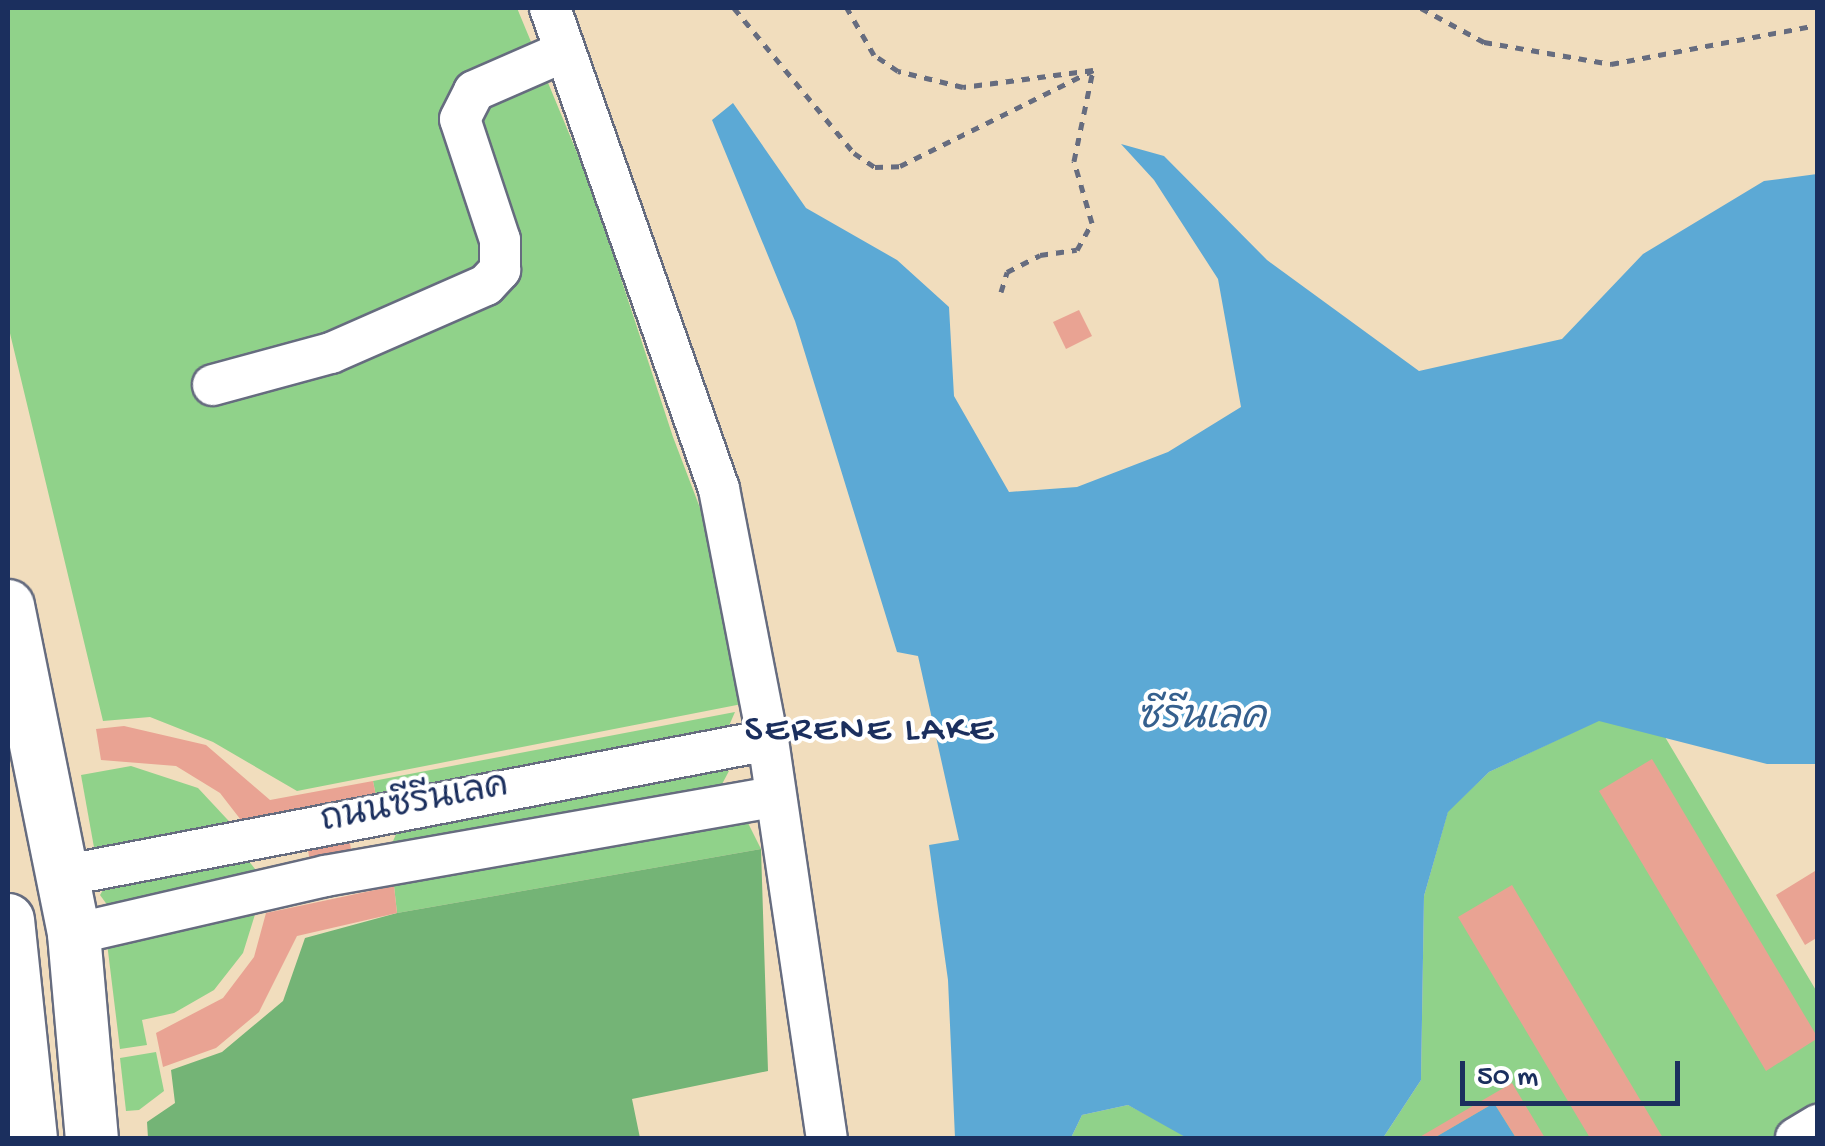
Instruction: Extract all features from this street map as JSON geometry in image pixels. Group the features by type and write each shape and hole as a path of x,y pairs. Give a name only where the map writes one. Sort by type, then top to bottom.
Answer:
{"main road":[{"path":"8,606 74,934 92,1138"},
{"path":"8,920 32,1138"}],"street":[{"path":"550,8 561,52 720,490 768,740 827,1138"},
{"path":"214,385 331,353 486,285 500,270 500,240 460,119 474,90 561,52"},
{"name":"ถนนซีรีนเลค","path":"62,876 768,740"},
{"name":"ถนนซีรีนเลค","path":"74,934 326,876 775,797"},
{"path":"1796,1138 1818,1125"}],"path":[{"path":"734,8 854,153 874,167 900,166 1093,70"},
{"path":"847,8 874,55 914,75 963,87 1093,70"},
{"path":"1421,8 1484,42 1611,64 1818,25"},
{"path":"1001,292 1007,272 1040,255 1077,250 1092,223 1074,162 1093,70"}],"green space":[{"path":"8,8 517,8 590,184 673,437 735,600 742,704 297,791 213,742 150,717 103,721 8,325"},
{"path":"735,712 728,728 378,806 373,781"},
{"path":"1599,720 1665,737 1817,992 1817,1138 1383,1138 1421,1080 1424,896 1448,811 1489,772"},
{"path":"718,765 729,771 721,786 390,848 397,832"},
{"path":"131,766 198,788 240,833 95,853 81,775"},
{"path":"735,814 745,817 761,849 397,913 394,886"},
{"path":"761,849 768,1071 632,1099 640,1138 148,1138 147,1122 175,1103 171,1070 222,1052 283,1001 305,938 397,913"},
{"path":"248,860 255,869 251,879 108,906 100,895 106,885"},
{"path":"257,908 243,953 214,990 174,1013 142,1020 147,1045 120,1049 107,943"},
{"path":"156,1052 164,1091 139,1110 126,1111 120,1058"},
{"path":"1128,1105 1187,1138 1071,1138 1082,1115"}],"water":[{"name":"ซีรีนเลค","path":"733,103 806,208 897,260 949,307 954,396 1009,492 1077,487 1168,452 1241,407 1218,279 1154,180 1121,144 1164,156 1267,260 1419,371 1562,339 1643,254 1764,181 1817,174 1817,764 1767,764 1599,721 1489,772 1448,812 1424,896 1421,1080 1383,1138 1187,1138 1128,1105 1082,1115 1071,1138 955,1138 948,980 929,845 959,840 918,656 897,652 795,321 712,120"},
{"path":"1494,1103 1516,1138 1434,1138"}],"building":[{"path":"1079,310 1092,336 1066,349 1053,322"},
{"path":"124,726 206,745 270,800 373,781 378,806 251,833 220,793 176,766 101,760 96,729"},
{"path":"1652,759 1818,1038 1766,1071 1599,791"},
{"path":"350,843 354,868 312,874 308,850"},
{"path":"1815,871 1818,937 1805,945 1776,895"},
{"path":"1512,885 1663,1138 1590,1138 1458,917"},
{"path":"394,886 397,913 297,936 259,1012 216,1048 163,1067 156,1033 223,998 254,957 266,913"},
{"path":"1512,1083 1545,1138 1516,1138 1494,1103 1434,1138 1418,1138"}],"district":[{"name":"SERENE LAKE","path":"870,732"}]}
